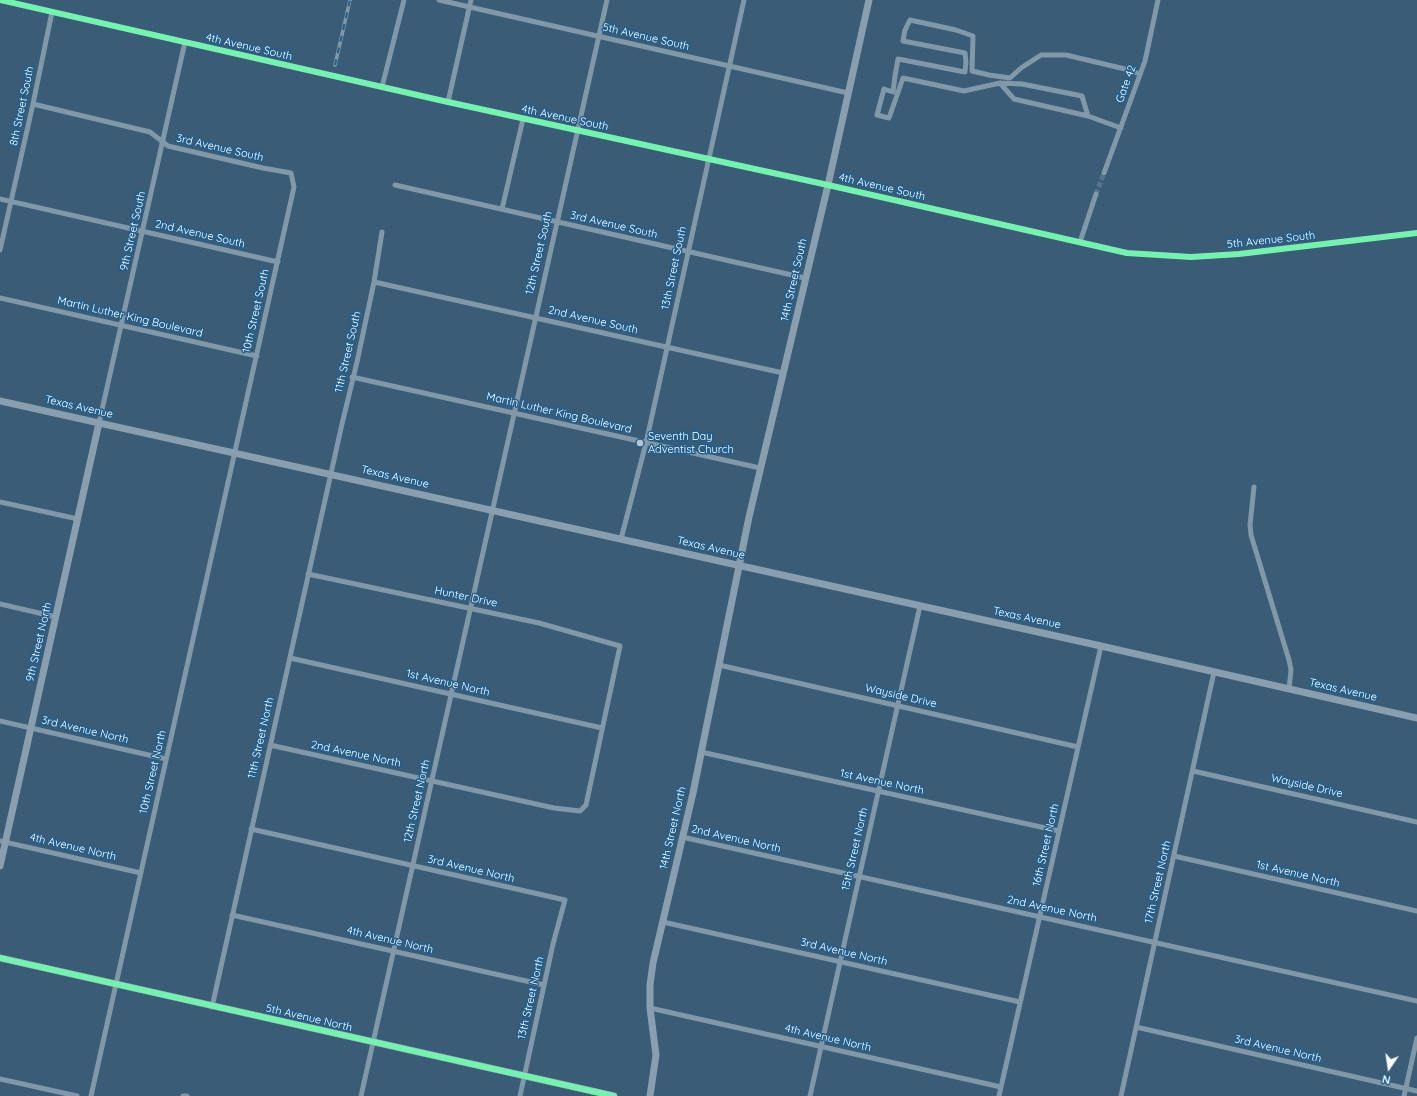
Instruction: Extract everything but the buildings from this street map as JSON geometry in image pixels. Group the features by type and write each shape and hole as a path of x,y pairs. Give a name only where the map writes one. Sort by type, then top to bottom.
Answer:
{"street":[{"name":"4th Avenue South","path":"0,0 523,119 828,185 1126,253"},
{"path":"382,87 404,0"},
{"name":"5th Avenue South","path":"439,0 848,93"},
{"path":"448,102 471,0"},
{"name":"12th Street South","path":"492,510 607,0"},
{"name":"13th Street South","path":"621,539 646,443 744,0"},
{"name":"14th Street South","path":"740,566 749,516 828,185 869,0"},
{"name":"Gate 42","path":"1104,173 1145,61 1158,0"},
{"name":"8th Street South","path":"0,250 52,12"},
{"path":"1088,116 1082,96 1022,84 1000,83 964,91 903,78 889,118 877,115 884,89 894,92 894,76 898,59 965,72 965,53 903,40 905,30 910,20 956,30 974,36 972,71 989,75 1010,78 1021,68 1041,55 1066,55 1140,74"},
{"name":"9th Street South","path":"100,423 185,42"},
{"path":"1000,83 1014,99 1088,116 1120,128"},
{"name":"3rd Avenue South","path":"33,104 150,132 168,146 291,173"},
{"path":"502,209 523,119"},
{"name":"10th Street South","path":"235,453 294,187 291,173"},
{"name":"3rd Avenue South","path":"395,186 805,278"},
{"path":"1080,242 1096,194"},
{"name":"2nd Avenue South","path":"0,199 278,262"},
{"name":"11th Street South","path":"330,474 352,377 357,362 374,282 382,232"},
{"name":"5th Avenue South","path":"1126,253 1191,257 1247,253 1417,233"},
{"name":"2nd Avenue South","path":"374,282 783,373"},
{"name":"Martin Luther King Boulevard","path":"0,298 257,356"},
{"name":"Martin Luther King Boulevard","path":"352,377 760,468"},
{"name":"Texas Avenue","path":"0,401 1102,646 1417,718"},
{"name":"9th Street North","path":"0,866 3,842 31,728 100,423"},
{"name":"10th Street North","path":"91,1096 235,453"},
{"name":"11th Street North","path":"212,1007 330,474"},
{"path":"1254,488 1250,525 1251,535 1289,660 1291,670 1289,689"},
{"path":"0,502 78,519"},
{"name":"12th Street North","path":"361,1096 492,510"},
{"name":"14th Street North","path":"650,1096 656,1054 651,1028 650,1008 650,984 653,963 701,752 740,566"},
{"name":"Hunter Drive","path":"308,574 539,623 619,645 602,728"},
{"path":"0,604 56,617"},
{"name":"15th Street North","path":"810,1096 920,606"},
{"name":"16th Street North","path":"999,1096 1102,646"},
{"name":"1st Avenue North","path":"290,658 602,728"},
{"name":"Wayside Drive","path":"719,665 1078,747"},
{"name":"17th Street North","path":"1122,1096 1214,672"},
{"name":"3rd Avenue North","path":"0,721 166,759"},
{"name":"2nd Avenue North","path":"270,745 554,808 580,811 586,805 602,728"},
{"name":"1st Avenue North","path":"701,752 1059,831"},
{"name":"Wayside Drive","path":"1193,771 1417,822"},
{"name":"3rd Avenue North","path":"251,829 565,900 564,905"},
{"name":"2nd Avenue North","path":"682,837 1417,1001"},
{"name":"4th Avenue North","path":"3,842 141,873"},
{"name":"1st Avenue North","path":"1174,856 1417,911"},
{"name":"13th Street North","path":"520,1096 544,985 564,905"},
{"name":"4th Avenue North","path":"232,916 544,985"},
{"name":"3rd Avenue North","path":"663,922 1020,1002"},
{"name":"5th Avenue North","path":"0,958 116,983 212,1007 614,1096"},
{"name":"4th Avenue North","path":"650,1008 1001,1087"},
{"name":"3rd Avenue North","path":"1136,1027 1417,1091"},
{"path":"1404,1096 1417,1038"},
{"path":"0,1079 77,1096"}],"tunnel":[{"path":"1096,194 1104,173"}],"railway":[{"path":"335,65 350,0"}],"cycle path":[{"path":"0,0 448,102 828,185 1127,253 1191,257 1239,254 1417,233"},
{"path":"0,958 614,1096"}],"place":[{"name":"Seventh Day Adventist Church","path":"640,443"}]}
